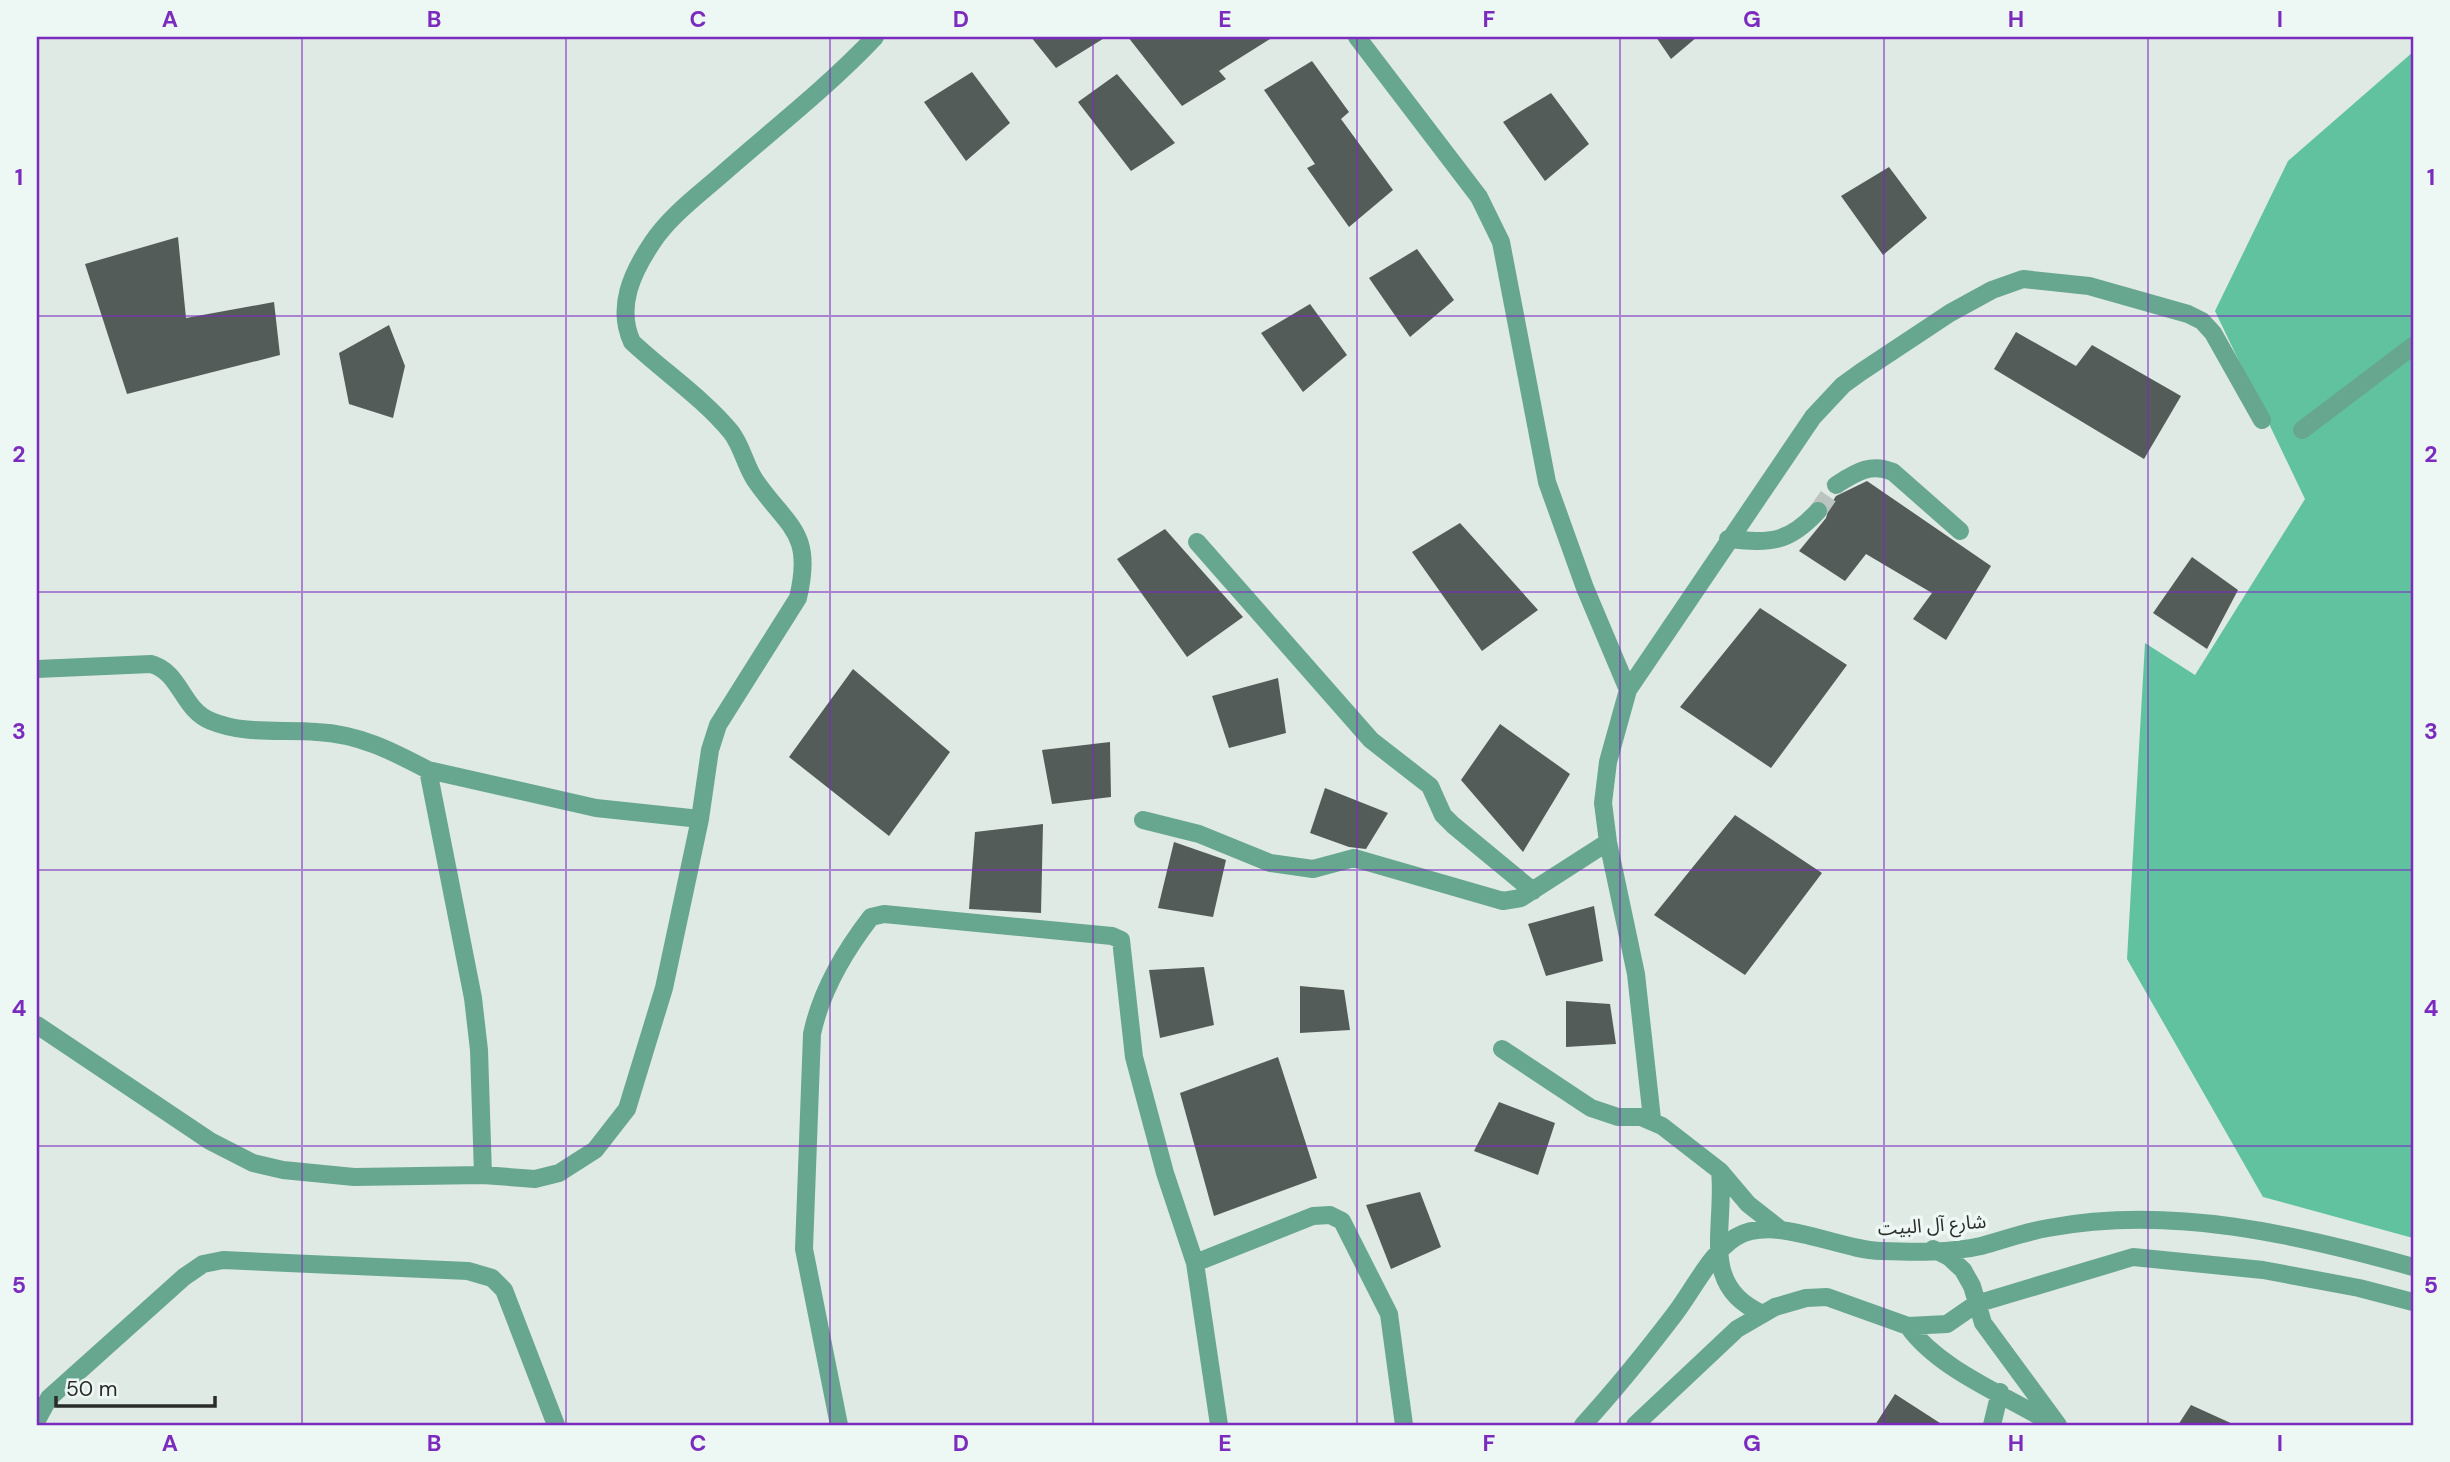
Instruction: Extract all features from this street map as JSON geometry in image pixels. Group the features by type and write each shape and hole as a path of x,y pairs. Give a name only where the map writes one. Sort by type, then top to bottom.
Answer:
{"street":[{"path":"37,1025 210,1141 253,1163 283,1170 354,1177 483,1175 535,1179 559,1173 595,1150 627,1109 664,988 700,819 710,750 718,725 798,598 802,581 801,546 787,517 755,480 733,435 718,417 632,342 626,329 625,299 635,271 653,240 690,202 874,37"},
{"path":"1357,37 1431,131 1479,197 1494,225 1501,242 1547,482 1570,550 1628,690"},
{"path":"1652,1119 1636,974 1608,842 1603,786 1628,690 1813,417 1843,386 1950,313 1992,290 2023,279 2089,286 2202,321 2221,346 2262,420"},
{"path":"2302,430 2413,346"},
{"path":"1836,485 1856,472 1883,467 1893,472 1960,531"},
{"path":"1728,539 1771,543 1801,529 1818,511"},
{"path":"1198,542 1371,740 1430,786 1443,815 1452,825 1533,891"},
{"path":"37,669 151,664 168,671 192,710 211,722 250,730 319,732 367,740 428,770 596,808 700,819"},
{"path":"428,770 473,998 479,1050 483,1175"},
{"path":"1143,820 1199,834 1270,863 1313,869 1354,858 1503,901 1515,900 1533,891 1608,842"},
{"path":"839,1425 804,1249 812,1034 819,1003 828,984 870,917 884,914 1120,938 1134,1057 1165,1174 1195,1263 1219,1425"},
{"path":"1502,1049 1591,1108 1618,1117 1652,1119 1720,1171 1748,1204 1781,1230"},
{"path":"1720,1171 1721,1274 1730,1292 1744,1306 1763,1314"},
{"path":"1195,1263 1313,1216 1330,1216 1342,1221 1389,1314 1404,1425"},
{"name":"شارع آل البيت","path":"1583,1425 1618,1387 1719,1254 1734,1238 1763,1228 1878,1251 1978,1247 2048,1228 2121,1221 2192,1221 2234,1225 2413,1267"},
{"path":"1933,1249 1950,1257 1963,1270 1972,1286 1983,1323 2057,1425"},
{"path":"1635,1425 1704,1357 1737,1329 1763,1314 1806,1298 1827,1297 1908,1325 1947,1324 1976,1304 2133,1257 2263,1270 2359,1288 2413,1302"},
{"path":"37,1420 49,1398 184,1277 203,1264 223,1260 468,1271 492,1278 504,1290 556,1425"},
{"path":"1908,1325 1917,1340 1941,1360 2057,1425"},
{"path":"1992,1425 2000,1392"}],"green space":[{"path":"2413,52 2413,1238 2263,1197 2127,959 2145,643 2195,675 2305,499 2215,311 2288,161"}],"building":[{"path":"1031,37 1106,37 1056,68"},
{"path":"1128,37 1273,37 1219,71 1226,79 1182,106"},
{"path":"1656,37 1697,37 1671,59"},
{"path":"1312,61 1349,112 1341,119 1393,190 1349,227 1307,168 1315,164 1264,90"},
{"path":"972,72 1010,123 966,161 924,102"},
{"path":"1117,74 1175,143 1131,171 1078,102"},
{"path":"1551,93 1589,144 1545,181 1503,122"},
{"path":"1889,167 1927,218 1883,255 1841,196"},
{"path":"178,237 186,318 274,302 280,355 127,394 85,264"},
{"path":"1417,249 1454,300 1410,337 1369,278"},
{"path":"1310,304 1347,355 1303,392 1261,333"},
{"path":"389,325 405,366 393,418 349,404 339,353"},
{"path":"2016,332 2076,366 2092,345 2181,396 2144,459 1994,369"},
{"path":"1867,481 1991,566 1946,640 1913,619 1932,593 1866,554 1845,581 1799,551 1826,518 1836,496"},
{"path":"1460,523 1538,610 1482,651 1412,552"},
{"path":"1165,529 1243,617 1187,657 1117,559"},
{"path":"2192,557 2238,590 2207,649 2153,613"},
{"path":"1760,608 1847,665 1771,768 1680,707"},
{"path":"853,669 950,752 889,836 789,757"},
{"path":"1278,678 1286,733 1229,748 1212,696"},
{"path":"1500,724 1570,774 1523,852 1461,780"},
{"path":"1110,742 1111,797 1052,804 1042,750"},
{"path":"1325,788 1388,813 1366,849 1349,847 1310,833"},
{"path":"1735,815 1822,873 1745,975 1654,915"},
{"path":"1043,824 1041,913 969,909 975,832"},
{"path":"1174,842 1226,860 1213,917 1158,908"},
{"path":"1594,906 1603,961 1546,976 1528,924"},
{"path":"1204,967 1214,1025 1160,1038 1149,970"},
{"path":"1300,986 1344,990 1350,1030 1300,1033"},
{"path":"1566,1001 1610,1004 1616,1044 1566,1047"},
{"path":"1278,1057 1317,1178 1214,1216 1180,1093"},
{"path":"1499,1102 1555,1123 1538,1175 1474,1151"},
{"path":"1420,1192 1441,1247 1391,1269 1366,1205"},
{"path":"1895,1394 1943,1425 1875,1425"},
{"path":"2191,1405 2235,1425 2178,1425"}],"tunnel":[{"path":"1818,511 1836,485"}]}
